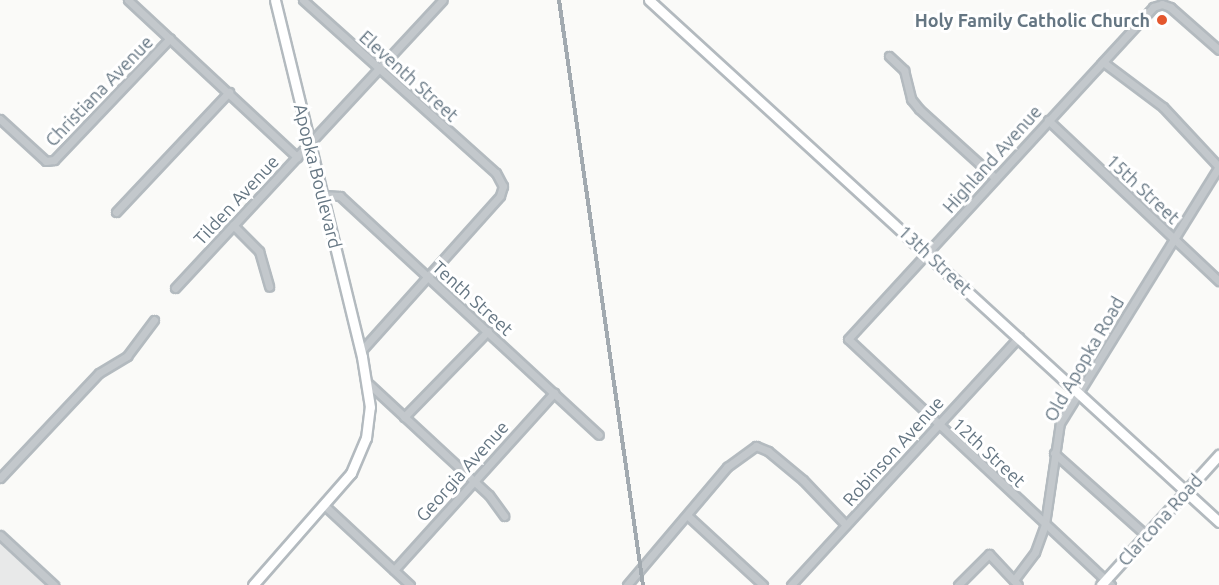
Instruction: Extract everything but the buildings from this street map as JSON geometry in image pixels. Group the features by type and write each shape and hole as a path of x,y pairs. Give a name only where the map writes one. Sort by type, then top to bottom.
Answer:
{"street":[{"path":"128,0 297,157"},
{"name":"Apopka Boulevard","path":"253,585 325,506 351,473 363,448 370,417 369,384 275,0"},
{"name":"Eleventh Street","path":"303,0 496,173 503,186 500,196 428,277"},
{"name":"Tilden Avenue","path":"175,288 443,0"},
{"name":"13th Street","path":"649,0 1219,522"},
{"name":"Highland Avenue","path":"848,339 1153,8 1162,4 1219,50"},
{"name":"Christiana Avenue","path":"0,119 49,162 170,38"},
{"path":"889,56 904,70 911,99 919,109 995,178"},
{"path":"1103,62 1163,107 1219,167"},
{"path":"116,212 229,92"},
{"name":"15th Street","path":"1048,120 1219,281"},
{"name":"Old Apopka Road","path":"1016,583 1035,552 1045,524 1060,423 1173,237 1219,167"},
{"name":"Tenth Street","path":"322,195 337,194 599,435"},
{"path":"233,225 259,251 269,287"},
{"path":"361,351 428,277"},
{"path":"0,478 99,373 127,356 154,320"},
{"path":"404,417 488,331"},
{"name":"Robinson Avenue","path":"791,585 1019,337"},
{"name":"12th Street","path":"848,339 1106,583"},
{"path":"369,384 474,481 504,516"},
{"name":"Georgia Avenue","path":"394,570 554,393"},
{"path":"627,585 688,516 727,467 756,446 768,451 803,480 846,525"},
{"path":"1054,453 1146,535"},
{"name":"Clarcona Road","path":"1106,583 1219,455"},
{"path":"325,506 410,585"},
{"path":"688,516 763,585"},
{"path":"0,535 54,585"},
{"path":"958,585 989,554 1016,583"}],"shaded area":[{"path":"0,542 46,585 0,585"}],"railway":[{"path":"559,0 643,585"}],"place":[{"name":"Holy Family Catholic Church","path":"1162,20"}]}
